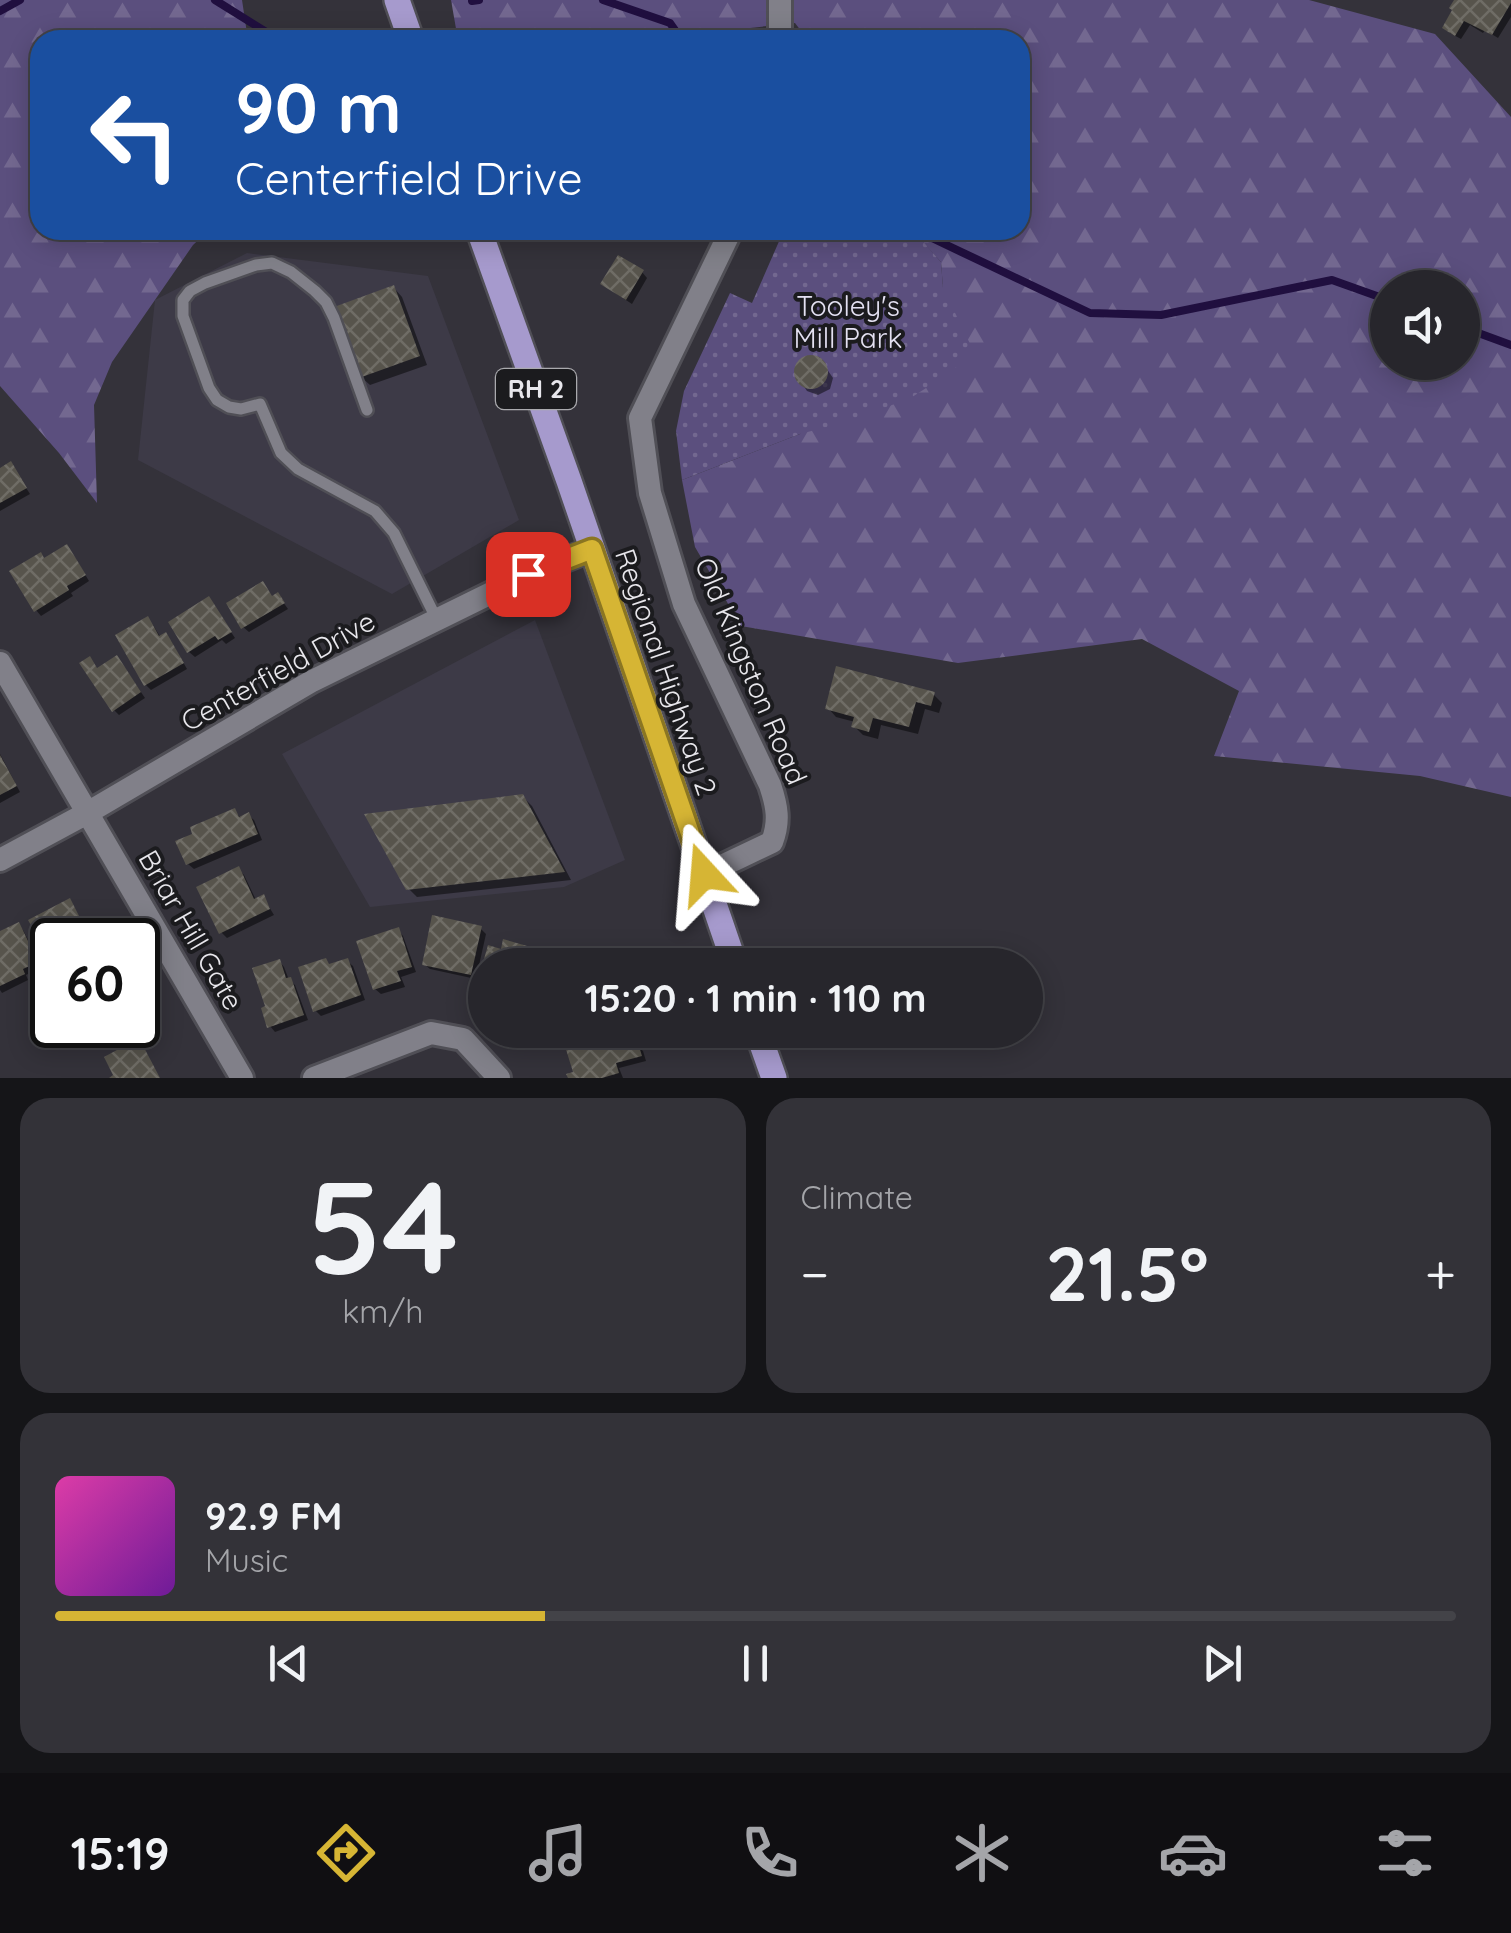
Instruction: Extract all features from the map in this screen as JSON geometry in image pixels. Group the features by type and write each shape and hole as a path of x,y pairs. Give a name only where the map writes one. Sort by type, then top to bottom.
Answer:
{"main road":[{"path":"397,0 408,30"},
{"name":"Regional Highway 2","path":"483,240 729,948"},
{"path":"763,1048 774,1078"}],"street":[{"path":"780,0 780,30"},
{"name":"Old Kingston Road","path":"704,874 772,842 778,809 684,604 650,493 640,418 725,240"},
{"name":"Centerfield Drive","path":"0,860 312,681 528,574 592,549"},
{"name":"Briar Hill Gate","path":"0,662 242,1078"},
{"path":"314,1078 431,1032 463,1040 499,1078"}],"lane":[{"path":"367,410 326,302 291,272 272,263 256,265 190,290 183,300 183,316 217,400 228,408 260,404 281,454 298,470 375,511 394,533 437,620"}],"shaded area":[{"path":"247,253 428,276 519,520 392,594 138,460 155,300"},
{"path":"535,620 625,860 564,887 370,907 282,754"}],"green space":[{"path":"0,0 242,0 246,30 30,30 30,240 198,240 112,362 94,405 97,503 0,386"},
{"path":"451,0 1309,0 1435,34 1511,117 1511,797 1420,776 1214,756 1239,691 1142,639 958,663 741,626 695,547 682,480 800,434 943,288 941,262 921,240 1030,240 1030,30 800,30 795,23 731,30 456,30"},
{"name":"Tooley's Mill Park","path":"780,240 922,240 941,262 943,288 974,352 909,399 800,434 682,480 676,431 684,391 730,293 752,303"}],"building":[{"path":"1454,0 1511,3 1492,35 1464,21 1455,36 1442,28"},
{"path":"618,255 644,270 626,300 600,284"},
{"path":"394,285 420,356 359,378 334,307"},
{"path":"811,355 823,360 828,372 823,384 811,389 799,384 794,372 799,360"},
{"path":"11,461 27,488 0,503 0,468"},
{"path":"67,544 86,575 34,612 9,571 41,552 44,558"},
{"path":"263,581 272,596 278,592 285,603 241,629 226,603"},
{"path":"209,596 232,632 218,640 215,636 187,653 168,622"},
{"path":"148,616 159,636 166,632 184,663 144,686 115,635"},
{"path":"117,655 141,692 112,712 79,663 90,656 97,668"},
{"path":"836,666 935,692 931,706 916,702 909,727 873,718 869,732 851,727 854,717 825,709"},
{"path":"0,755 17,786 0,795"},
{"path":"523,794 565,872 406,890 364,814"},
{"path":"235,808 239,817 249,812 258,834 186,865 175,841 192,834 190,827"},
{"path":"239,866 254,899 264,894 270,909 219,934 196,887"},
{"path":"70,898 80,918 32,918"},
{"path":"432,915 482,926 477,948 468,948 468,974 422,965"},
{"path":"19,922 30,945 30,966 23,969 25,974 0,986 0,931"},
{"path":"399,927 412,967 397,971 401,981 373,990 356,941"},
{"path":"503,939 534,948 501,948"},
{"path":"326,958 329,964 348,958 361,995 313,1012 298,967"},
{"path":"280,959 286,978 291,977 304,1015 267,1028 261,1008 265,1006 252,968"},
{"path":"121,1048 144,1048 160,1078 109,1078 113,1075 104,1057"},
{"path":"566,1048 640,1048 642,1056 616,1063 619,1073 602,1078 568,1078 566,1074 573,1072"}],"waterway":[{"path":"0,11 20,0"},
{"path":"215,0 263,30"},
{"path":"472,1 479,0"},
{"path":"603,0 670,23 675,30"},
{"path":"936,240 1090,313 1161,315 1332,280 1370,294"},
{"path":"1480,334 1511,345"}],"route":[{"path":"528,574 592,549 704,874"}]}
